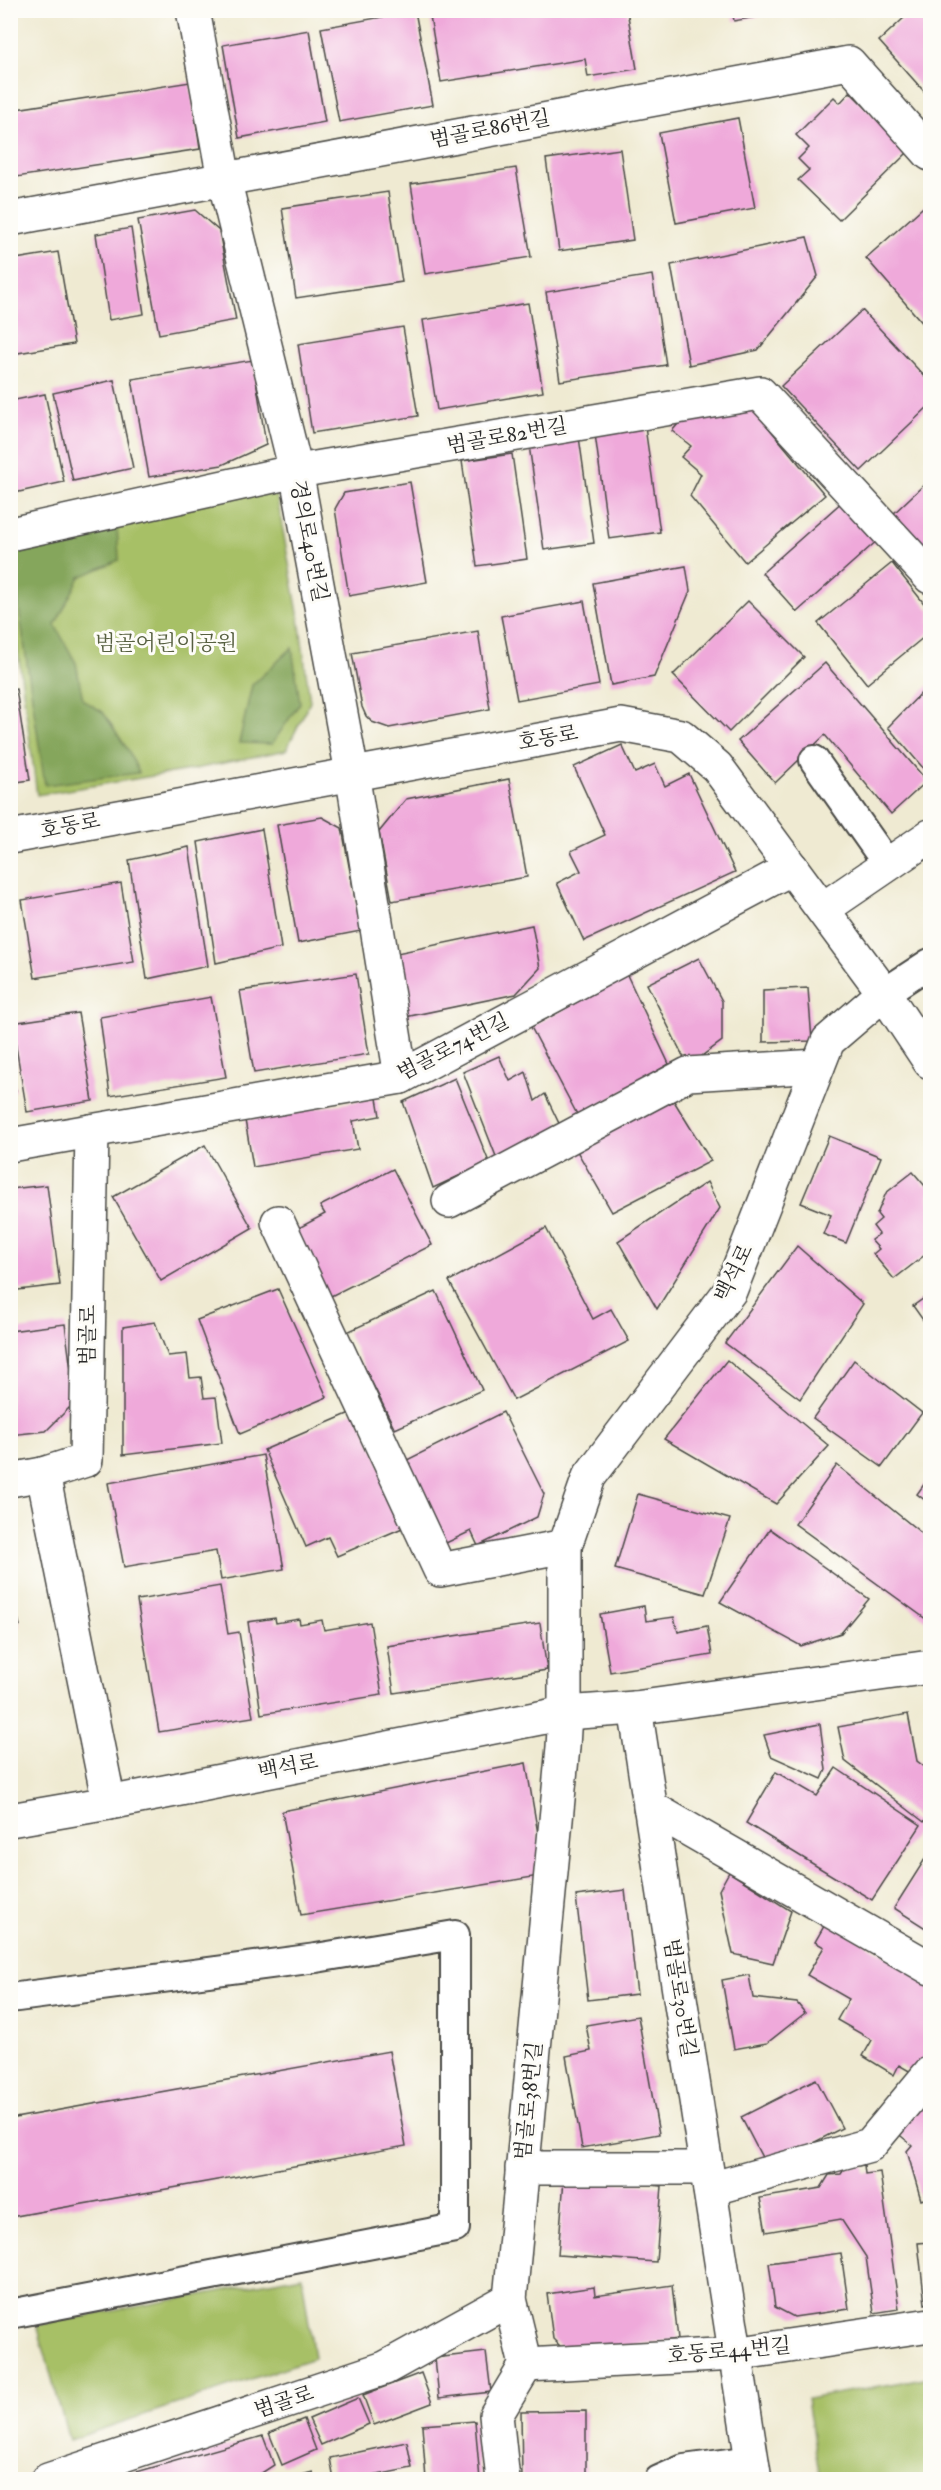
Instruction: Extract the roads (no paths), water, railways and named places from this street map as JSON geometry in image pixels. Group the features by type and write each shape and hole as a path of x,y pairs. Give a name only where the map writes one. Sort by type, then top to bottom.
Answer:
{"street":[{"name":"경의로40번길","path":"193,10 224,179 296,471 352,773 401,1077"},
{"name":"범골로86번길","path":"10,219 849,63 930,154"},
{"name":"범골로82번길","path":"10,534 296,471 760,393 930,577"},
{"name":"호동로","path":"10,837 621,725 681,736 717,767 884,993 930,1062"},
{"path":"823,909 930,836"},
{"name":"범골로74번길","path":"10,1145 401,1077 792,868"},
{"name":"백석로","path":"565,1713 565,1546 589,1477 730,1291 828,1041 884,993"},
{"path":"449,1202 688,1074 818,1066"},
{"name":"범골로","path":"10,1480 43,1474 86,1460 92,1131"},
{"path":"278,1222 440,1570 565,1546"},
{"path":"43,1474 109,1803"},
{"name":"백석로","path":"10,1820 109,1803 565,1713 635,1708 930,1667"},
{"name":"범골로30번길","path":"635,1708 753,2470"},
{"name":"범골로38번길","path":"526,2365 510,2299 565,1713"},
{"path":"650,1807 930,1968"},
{"path":"522,2168 708,2179 870,2145 930,2073"},
{"name":"범골로","path":"48,2480 385,2368 510,2299"},
{"name":"호동로44번길","path":"526,2365 735,2354 930,2325"},
{"path":"503,2480 496,2415 526,2365"}],"lane":[{"path":"814,760 888,865"},
{"path":"884,993 930,963"},
{"path":"10,1998 316,1958 455,1935 455,2228 10,2314"},
{"path":"658,2480 684,2469 753,2470"}],"park label":[{"name":"범골어린이공원","path":"166,643"}]}
